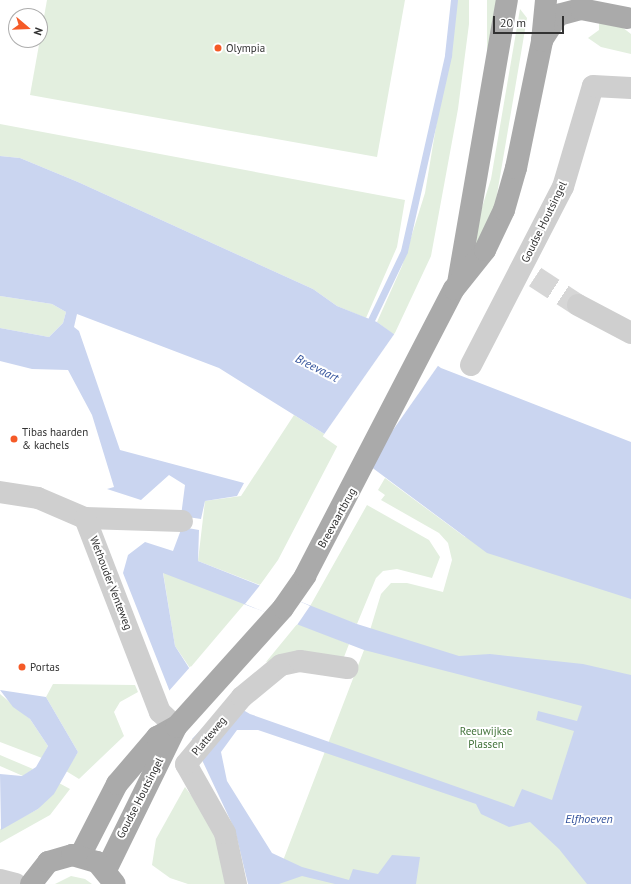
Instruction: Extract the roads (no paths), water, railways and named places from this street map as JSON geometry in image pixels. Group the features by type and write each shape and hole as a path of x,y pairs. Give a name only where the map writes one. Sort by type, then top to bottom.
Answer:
{"main road":[{"path":"456,286 507,0"},
{"path":"456,286 471,272 485,250 504,210 542,41 546,0"},
{"path":"611,0 629,20"},
{"path":"542,41 558,15 581,9 629,20"},
{"name":"Breevaartbrug","path":"179,724 283,608 305,576 456,286"},
{"name":"Goudse Houtsingel","path":"80,856 117,784 157,737 179,724"},
{"name":"Goudse Houtsingel","path":"110,877 179,724"},
{"path":"31,884 48,862 64,856 80,856 110,877"}],"street":[{"name":"Goudse Houtsingel","path":"471,365 528,273 563,187 593,86 631,88"},
{"path":"578,305 631,333"},
{"path":"0,492 38,498 86,518 182,521"},
{"name":"Wethouder Venteweg","path":"86,518 160,712 179,724"},
{"name":"Platteweg","path":"236,884 236,870 225,833 186,764 242,697 281,665 300,661 347,668"},
{"path":"0,880 16,884"}],"water":[{"name":"Breevaart","path":"0,156 20,158 78,182 313,289 337,306 377,322 441,368 631,442 631,599 487,553 339,443 219,368 77,314 74,327 79,331 120,450 244,483 237,496 205,501 201,519 181,516 185,485 169,475 141,500 107,489 114,487 92,415 68,370 32,369 0,361 0,328 49,337 63,323 66,312 52,304 0,296"},
{"name":"Elfhoeven","path":"182,527 199,530 198,561 357,624 459,656 490,654 583,664 631,675 631,884 587,884 559,849 530,822 509,827 481,814 476,804 258,730 237,730 221,752 227,781 272,853 302,867 349,880 353,869 378,874 392,855 420,857 416,884 335,884 302,876 279,884 248,884 235,830 170,692 123,573 128,555 145,542 173,551","holes":["163,573 364,650 582,706 577,721 538,711 536,720 574,731 552,800 522,789 514,807 250,714 200,685 175,646"]},
{"path":"0,690 46,697 78,752 54,794 38,809 1,830 0,774 22,776 36,767 48,746 30,719 13,707"}],"waterway":[{"path":"371,320 404,251 448,55 454,0"}],"tunnel":[{"path":"535,277 578,305"}],"place":[{"name":"Olympia","path":"218,48"},
{"name":"Tibas haarden & kachels","path":"14,439"},
{"name":"Portas","path":"22,667"}],"park label":[{"name":"Reeuwijkse Plassen","path":"486,738"}]}
